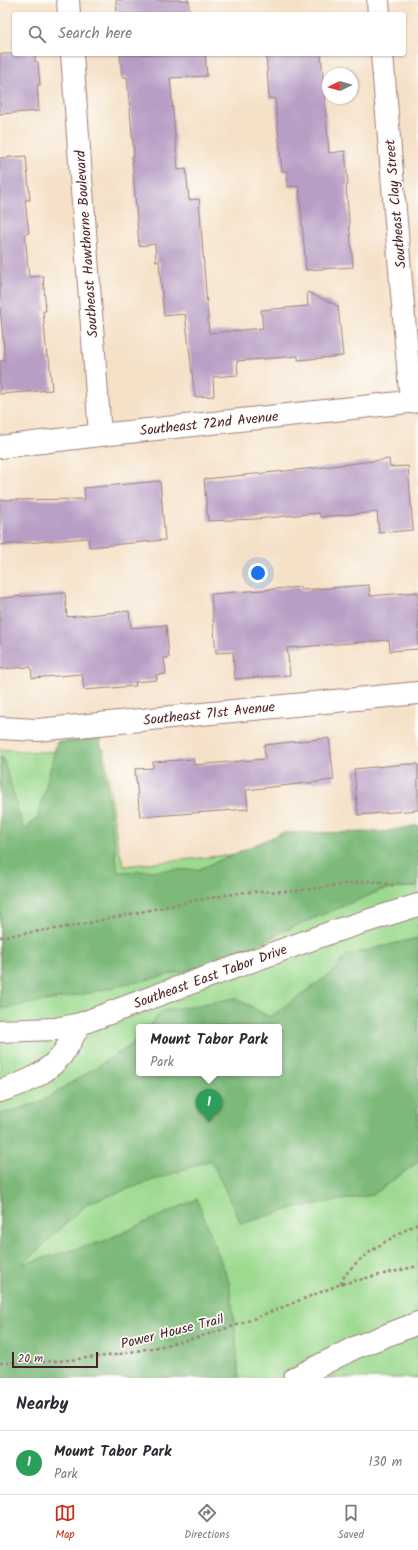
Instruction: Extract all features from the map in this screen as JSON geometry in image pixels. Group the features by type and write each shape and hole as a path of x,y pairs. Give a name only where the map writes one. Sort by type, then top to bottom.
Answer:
{"street":[{"path":"68,0 69,12"},
{"path":"378,0 379,12"},
{"name":"Southeast Hawthorne Boulevard","path":"72,56 100,435"},
{"name":"Southeast Clay Street","path":"382,56 415,401"},
{"name":"Southeast 72nd Avenue","path":"0,447 415,401"},
{"name":"Southeast 71st Avenue","path":"0,728 37,730 418,692"},
{"name":"Southeast East Tabor Drive","path":"0,1031 55,1028 80,1024 325,935 412,907"},
{"path":"0,1091 39,1076 60,1058 80,1024"},
{"path":"295,1378 354,1348 418,1323"}],"path":[{"path":"0,937 74,926 197,900 246,892 296,891 369,881 390,884 397,889 412,907"},
{"path":"341,1284 343,1278 363,1257 380,1244 418,1223"},
{"name":"Power House Trail","path":"0,1363 59,1361 115,1355 157,1347 199,1337 240,1324 341,1284 418,1266"}],"green space":[{"path":"100,739 118,872 200,869 282,833 383,832 418,825 418,886 382,890 291,928 215,964 85,994 0,1009 0,758 3,758 24,830 38,817 57,742"},
{"path":"0,749 40,752 104,749 118,847 124,866 418,835 418,1378 0,1378"},
{"path":"418,938 418,1162 373,1195 296,1207 241,1224 211,1160 88,1203 23,1264 104,1241 197,1199 229,1282 235,1327 239,1378 0,1378 0,1114 39,1103 130,1046 136,1039 136,1076 282,1076 282,1024 151,1024 162,1011 236,998 270,1017 334,971 347,955"}],"building":[{"path":"116,0 189,0 189,12 117,12"},
{"path":"0,54 12,54 12,56 35,56 35,62 38,62 40,85 37,85 39,111 0,114"},
{"path":"120,56 205,56 207,76 170,78 178,170 186,169 189,200 199,199 209,333 263,328 261,310 308,306 307,292 338,306 343,356 298,360 298,356 237,361 238,375 213,377 214,396 195,397 185,314 164,316 159,261 156,262 155,244 139,246 132,156 134,156 127,77 122,77"},
{"path":"266,56 321,56 322,104 325,104 329,153 345,151 348,185 346,186 353,267 306,270 299,186 288,187 287,171 282,171 275,98 269,99"},
{"path":"26,156 30,200 25,200 29,233 25,234 29,277 43,276 46,311 43,311 47,357 49,357 52,390 0,394 0,361 5,361 0,307 0,158"},
{"path":"389,459 390,467 408,466 413,530 379,533 377,512 320,517 319,513 255,519 208,521 204,479"},
{"path":"160,481 165,540 89,547 88,538 0,545 0,500 85,499 84,488"},
{"path":"369,585 370,596 418,592 418,649 390,651 389,640 287,648 290,675 235,679 233,652 216,653 211,594 301,587 301,590"},
{"path":"65,593 67,617 129,611 131,628 166,625 169,658 164,658 166,674 156,675 157,680 135,682 136,686 84,690 82,674 32,678 31,667 0,669 0,598"},
{"path":"329,738 334,780 246,790 248,809 140,817 135,769 153,768 153,762 193,759 194,765 265,759 264,745"},
{"path":"418,764 418,810 358,815 354,769"}],"place":[{"name":"Mount Tabor Park","path":"209,1122"}]}
